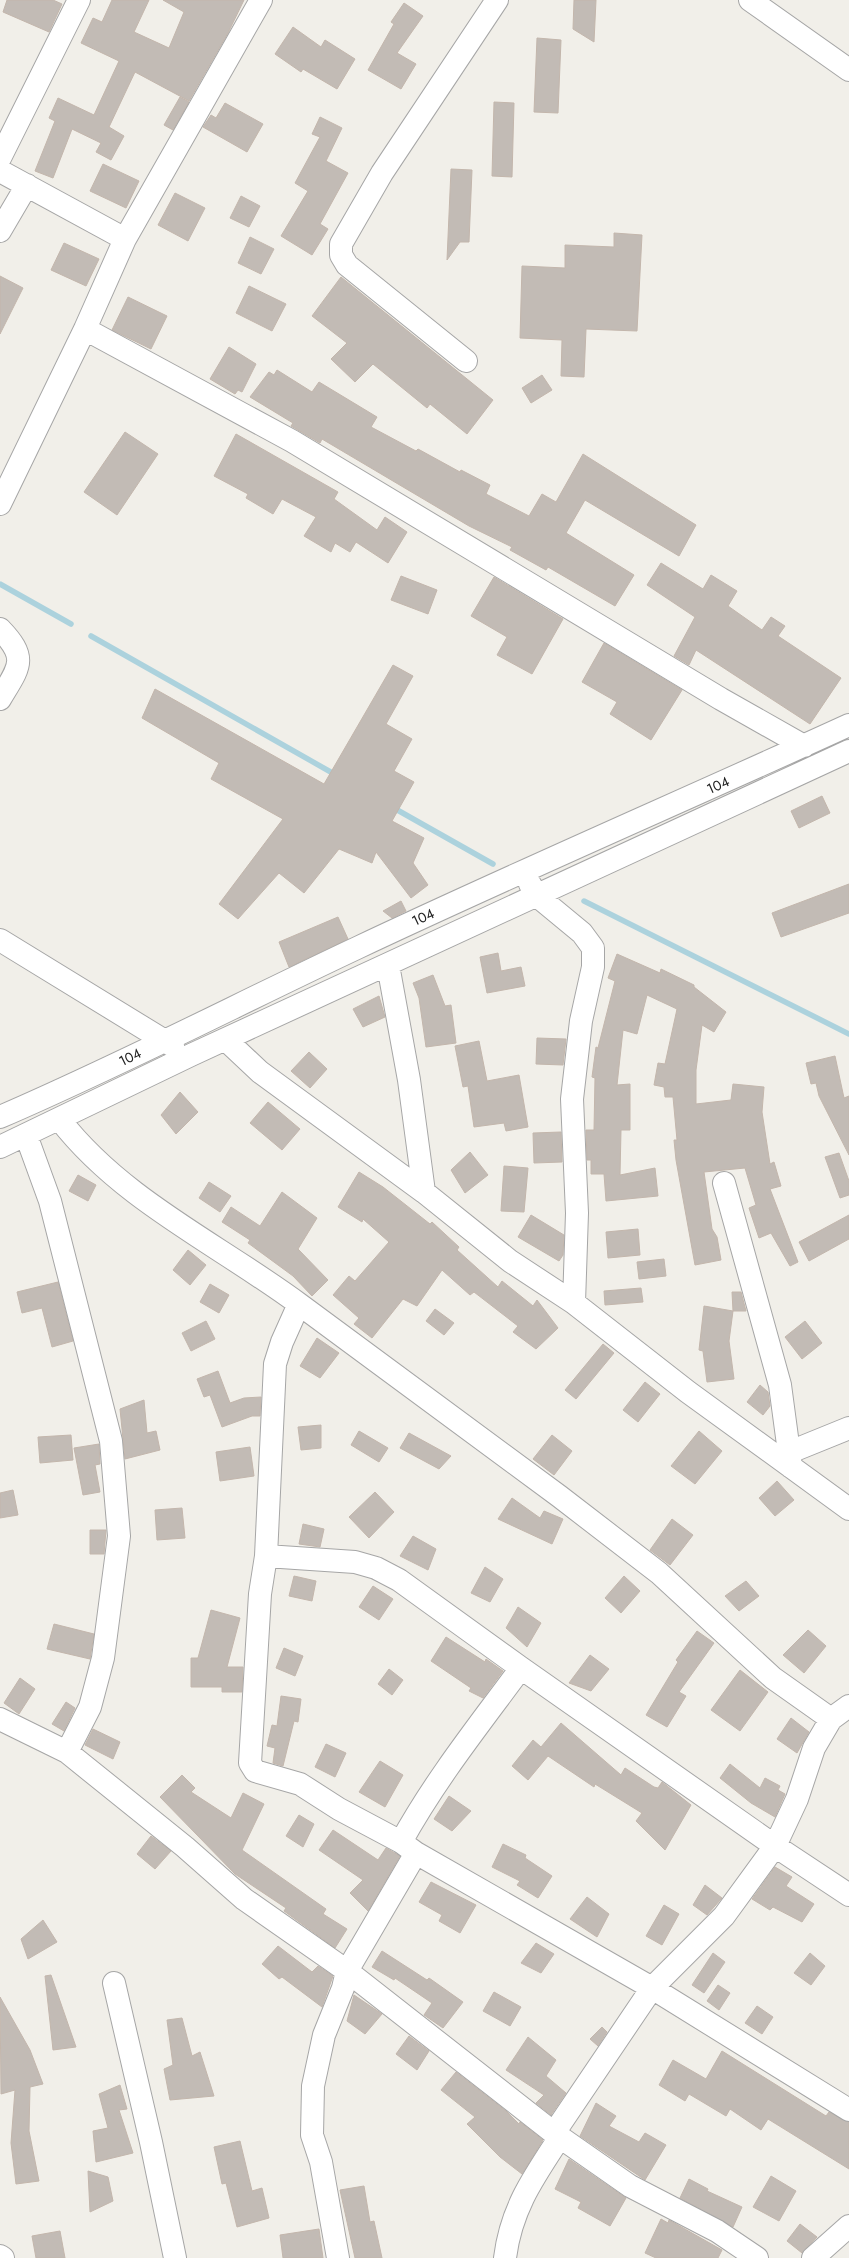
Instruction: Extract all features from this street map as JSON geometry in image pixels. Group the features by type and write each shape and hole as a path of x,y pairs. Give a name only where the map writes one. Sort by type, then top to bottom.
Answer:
{"street":[{"path":"0,158 79,0"},
{"path":"0,504 85,329 125,239 261,0"},
{"path":"466,361 347,265 341,255 341,244 382,173 497,0"},
{"path":"750,0 849,70"},
{"path":"0,171 125,239"},
{"path":"0,231 27,185"},
{"path":"85,329 292,441 721,699 804,746"},
{"path":"0,629 8,637 19,659 18,666 0,699"},
{"name":"104","path":"0,1117 71,1087 162,1041 523,870 849,725"},
{"path":"0,1146 60,1120 191,1055 388,966 536,895 849,751"},
{"path":"523,870 536,895 582,932 594,948 593,967 580,1021 572,1099 577,1213 574,1303"},
{"path":"0,940 162,1041 191,1055"},
{"path":"388,966 409,1080 424,1192"},
{"path":"226,1040 260,1072 424,1192 510,1261 574,1303 688,1392 791,1459 849,1509"},
{"path":"60,1120 72,1135 126,1188 298,1304 559,1496 659,1573 773,1678 831,1719"},
{"path":"26,1135 50,1201 111,1441 119,1536 103,1658 90,1707 67,1752"},
{"path":"724,1183 780,1385 791,1459"},
{"path":"298,1304 282,1342 275,1364 266,1556 260,1594 250,1763 255,1771 300,1784 339,1809 409,1847 652,1988 849,2110"},
{"path":"791,1459 849,1428"},
{"path":"266,1556 355,1562 376,1568 399,1580 521,1668 775,1846 849,1895"},
{"path":"338,2258 321,2162 312,2135 313,2086 324,2035 343,1988 347,1971 409,1847 419,1809 447,1768 521,1668"},
{"path":"505,2258 509,2232 518,2208 557,2135 652,1988 724,1916 775,1846 797,1799 814,1748 831,1719 849,1706"},
{"path":"0,1719 67,1752 185,1848 244,1899 347,1971 557,2135 630,2186 717,2231 757,2258"},
{"path":"114,1983 151,2142 175,2258"},
{"path":"813,2258 849,2226"}],"building":[{"path":"7,0 53,0 62,4 49,32 3,12"},
{"path":"112,0 149,0 134,32 169,48 184,12 163,0 244,0 228,33 189,101 135,72 109,127 124,136 111,160 96,152 101,143 72,129 53,178 35,171 55,121 49,118 58,98 94,115 119,61 81,43 93,18 102,22"},
{"path":"574,0 596,0 594,42 573,29"},
{"path":"404,3 423,16 397,53 416,64 401,89 368,70 394,24 391,22"},
{"path":"293,27 321,47 325,40 355,59 337,89 303,69 301,72 275,54"},
{"path":"537,38 561,40 558,113 534,112"},
{"path":"180,97 189,102 173,130 164,125"},
{"path":"494,102 514,103 512,177 492,176"},
{"path":"225,103 263,124 247,152 203,127 211,115 216,118"},
{"path":"320,117 342,128 326,161 348,173 320,224 328,229 312,255 281,236 308,191 295,183 320,137 312,134"},
{"path":"103,164 139,181 126,208 90,191"},
{"path":"451,169 472,170 469,242 460,242 447,260"},
{"path":"175,193 205,208 188,241 158,225"},
{"path":"241,196 260,206 249,227 230,218"},
{"path":"614,233 642,235 637,331 586,329 584,377 561,376 562,340 520,338 522,266 565,268 565,245 614,247"},
{"path":"250,237 274,249 261,274 238,263"},
{"path":"64,243 99,259 86,286 51,270"},
{"path":"0,276 23,288 0,334"},
{"path":"341,277 493,400 467,434 430,404 427,408 373,364 355,382 331,359 347,343 312,316"},
{"path":"249,286 286,304 272,331 236,313"},
{"path":"128,297 167,316 151,349 112,330"},
{"path":"229,347 256,364 242,392 238,390 235,394 210,379"},
{"path":"277,370 312,392 319,382 377,417 371,427 416,451 418,449 460,472 461,470 490,485 486,494 529,516 542,494 556,502 583,454 696,525 679,556 585,500 566,533 634,575 615,606 548,567 546,570 510,550 512,547 469,526 322,439 320,443 291,426 293,423 250,397 269,372 274,375"},
{"path":"542,375 552,390 531,403 522,388"},
{"path":"125,432 158,454 117,515 84,492"},
{"path":"236,434 338,492 334,499 377,530 385,517 407,532 388,563 356,542 350,552 335,543 331,552 304,536 316,517 282,499 273,514 246,498 248,494 214,476"},
{"path":"661,563 703,589 711,575 737,591 728,606 762,630 771,617 785,626 778,636 841,678 810,724 696,650 689,665 674,656 695,617 647,585"},
{"path":"401,576 437,590 428,614 391,600"},
{"path":"494,577 563,619 532,674 497,655 507,637 471,616"},
{"path":"604,643 682,690 651,740 610,714 617,702 582,682"},
{"path":"393,665 413,676 386,724 412,739 394,771 414,782 392,821 424,838 413,863 428,885 411,898 376,852 372,863 339,849 304,893 279,873 238,919 219,904 283,819 211,779 219,763 142,718 155,689 324,784"},
{"path":"822,796 830,813 799,828 791,811"},
{"path":"849,884 849,913 781,937 772,913"},
{"path":"401,901 406,911 392,918 383,911"},
{"path":"338,917 348,939 289,967 279,942"},
{"path":"498,953 501,971 521,967 525,986 487,993 480,957"},
{"path":"617,954 660,973 661,969 694,985 694,987 726,1012 714,1032 702,1025 696,1070 696,1104 731,1100 733,1084 764,1087 762,1112 770,1164 774,1162 781,1186 770,1189 798,1262 790,1266 771,1233 759,1238 749,1208 756,1205 745,1168 704,1172 712,1229 717,1237 721,1260 695,1265 676,1160 674,1140 677,1140 673,1097 665,1097 664,1087 654,1085 658,1063 665,1064 677,1009 647,995 637,1034 623,1030 617,1085 630,1084 630,1130 621,1130 620,1175 655,1168 658,1196 606,1201 604,1174 591,1174 591,1160 587,1160 586,1130 594,1130 595,1078 592,1077 596,1047 598,1048 615,981 608,978"},
{"path":"433,975 445,1006 451,1005 456,1043 426,1047 419,998 413,983"},
{"path":"379,996 385,1017 363,1027 353,1009"},
{"path":"537,1038 566,1039 563,1065 536,1064"},
{"path":"479,1041 487,1081 519,1075 528,1127 506,1131 504,1123 474,1127 468,1086 463,1087 455,1046"},
{"path":"309,1052 327,1069 310,1088 291,1071"},
{"path":"835,1056 844,1098 849,1096 849,1155 819,1096 816,1083 811,1084 806,1063"},
{"path":"180,1092 198,1112 176,1134 161,1115"},
{"path":"268,1102 300,1129 282,1150 250,1123"},
{"path":"561,1132 562,1162 534,1163 533,1133"},
{"path":"470,1152 488,1175 465,1193 451,1170"},
{"path":"839,1153 849,1181 849,1195 840,1198 825,1157"},
{"path":"504,1166 528,1168 524,1212 501,1211"},
{"path":"359,1172 383,1187 430,1224 432,1222 459,1247 457,1250 498,1287 502,1281 533,1306 537,1300 558,1328 536,1349 513,1332 518,1326 474,1292 470,1295 442,1270 417,1306 403,1299 372,1338 354,1324 359,1318 333,1295 349,1276 355,1281 389,1242 363,1219 362,1222 338,1207"},
{"path":"78,1175 96,1185 88,1201 69,1191"},
{"path":"209,1182 231,1196 220,1212 199,1198"},
{"path":"282,1192 317,1218 298,1249 328,1280 312,1296 293,1276 248,1243 250,1240 222,1222 231,1207 260,1226"},
{"path":"531,1215 564,1235 563,1255 559,1261 518,1237"},
{"path":"849,1215 849,1239 809,1261 799,1242"},
{"path":"638,1229 640,1255 608,1258 606,1232"},
{"path":"188,1250 206,1265 190,1285 173,1270"},
{"path":"664,1259 666,1276 639,1279 637,1262"},
{"path":"58,1282 73,1341 52,1347 42,1308 22,1313 17,1292"},
{"path":"210,1284 229,1295 219,1313 200,1302"},
{"path":"641,1288 643,1302 605,1305 604,1291"},
{"path":"732,1292 741,1292 746,1311 733,1311"},
{"path":"704,1306 733,1311 729,1341 734,1379 707,1382 703,1351 699,1350"},
{"path":"435,1309 454,1323 444,1335 426,1321"},
{"path":"206,1321 215,1339 191,1351 182,1333"},
{"path":"805,1321 822,1343 802,1359 785,1337"},
{"path":"317,1338 339,1353 320,1378 300,1366"},
{"path":"603,1344 614,1353 576,1399 565,1390"},
{"path":"218,1371 230,1403 244,1398 261,1397 260,1416 252,1416 222,1427 210,1395 204,1397 197,1379"},
{"path":"645,1382 660,1394 638,1422 623,1410"},
{"path":"760,1385 768,1392 770,1406 763,1415 747,1402"},
{"path":"144,1400 147,1433 156,1431 160,1450 125,1459 120,1409"},
{"path":"321,1425 321,1448 301,1450 298,1427"},
{"path":"359,1431 388,1448 379,1462 351,1445"},
{"path":"699,1431 722,1451 695,1484 671,1466"},
{"path":"409,1433 451,1456 439,1469 400,1448"},
{"path":"71,1435 73,1460 40,1463 38,1437"},
{"path":"552,1435 572,1451 554,1475 533,1459"},
{"path":"99,1444 100,1464 95,1465 100,1492 83,1495 74,1448"},
{"path":"250,1447 254,1476 220,1481 216,1452"},
{"path":"777,1481 794,1500 775,1516 759,1498"},
{"path":"13,1490 18,1515 0,1518 0,1493"},
{"path":"375,1492 394,1512 369,1538 349,1517"},
{"path":"512,1498 540,1518 544,1511 563,1519 552,1544 498,1519"},
{"path":"182,1508 185,1538 157,1540 155,1510"},
{"path":"672,1519 693,1535 670,1565 650,1550"},
{"path":"303,1524 324,1529 320,1547 299,1544"},
{"path":"90,1530 106,1530 104,1554 90,1554"},
{"path":"413,1536 436,1549 428,1570 400,1556"},
{"path":"485,1567 503,1579 490,1602 471,1593"},
{"path":"294,1576 316,1581 312,1601 289,1596"},
{"path":"624,1576 640,1591 621,1613 605,1598"},
{"path":"746,1581 759,1596 739,1611 725,1596"},
{"path":"373,1586 393,1599 379,1620 359,1607"},
{"path":"518,1607 541,1623 527,1647 506,1628"},
{"path":"211,1610 240,1618 227,1667 243,1667 242,1692 222,1692 222,1687 191,1687 191,1658 198,1658"},
{"path":"54,1624 94,1634 90,1659 47,1649"},
{"path":"808,1630 826,1646 804,1673 783,1655"},
{"path":"697,1631 714,1643 679,1692 686,1696 667,1727 646,1715 678,1662 676,1660"},
{"path":"446,1637 485,1662 486,1659 503,1671 483,1698 469,1691 471,1688 431,1661"},
{"path":"284,1648 303,1656 295,1676 276,1668"},
{"path":"590,1655 609,1669 591,1691 569,1683"},
{"path":"389,1669 403,1680 392,1695 378,1684"},
{"path":"740,1670 768,1692 740,1731 711,1710"},
{"path":"20,1678 35,1689 19,1714 4,1703"},
{"path":"281,1696 301,1699 298,1722 294,1721 283,1766 273,1763 275,1748 267,1746 272,1725 277,1726"},
{"path":"66,1702 75,1708 64,1731 52,1724"},
{"path":"791,1718 809,1732 797,1753 777,1739"},
{"path":"561,1723 621,1775 625,1768 654,1787 658,1788 662,1782 691,1805 665,1850 636,1821 642,1813 595,1784 594,1787 548,1756 528,1780 512,1766 533,1740 541,1747"},
{"path":"93,1729 120,1742 113,1759 85,1745"},
{"path":"326,1744 346,1753 335,1777 315,1767"},
{"path":"380,1761 403,1775 385,1807 359,1792"},
{"path":"730,1764 760,1788 765,1778 780,1786 778,1790 785,1794 775,1817 751,1803 720,1778"},
{"path":"182,1775 195,1788 191,1792 231,1818 243,1793 264,1804 242,1850 326,1909 323,1914 347,1929 335,1948 284,1911 286,1908 235,1874 160,1797"},
{"path":"449,1796 471,1811 452,1831 434,1819"},
{"path":"299,1815 314,1824 303,1847 286,1836"},
{"path":"333,1830 378,1860 386,1848 400,1856 368,1911 350,1893 363,1880 319,1850"},
{"path":"151,1836 171,1851 155,1869 137,1854"},
{"path":"503,1844 526,1855 525,1858 552,1876 538,1898 517,1885 520,1881 492,1867"},
{"path":"775,1867 792,1877 786,1886 814,1904 802,1922 773,1907 770,1910 752,1899"},
{"path":"431,1882 476,1905 460,1933 439,1921 442,1915 419,1902"},
{"path":"705,1885 722,1898 707,1915 693,1905"},
{"path":"587,1897 609,1914 597,1937 570,1919"},
{"path":"664,1905 679,1914 662,1945 646,1936"},
{"path":"43,1920 57,1942 28,1959 21,1939"},
{"path":"536,1943 554,1954 541,1973 521,1963"},
{"path":"278,1946 312,1972 318,1966 333,1976 322,2007 282,1977 279,1979 262,1964"},
{"path":"382,1951 427,1980 429,1978 463,2002 443,2028 424,2015 432,2003 395,1978 394,1980 372,1967"},
{"path":"713,1953 725,1962 704,1993 692,1985"},
{"path":"810,1953 825,1966 811,1985 794,1973"},
{"path":"51,1975 76,2047 53,2050 45,1976"},
{"path":"718,1985 730,1993 719,2010 707,2001"},
{"path":"494,1992 521,2007 510,2026 483,2011"},
{"path":"354,1995 382,2014 365,2034 347,2021"},
{"path":"0,1997 30,2050 43,2084 30,2087 29,2131 39,2181 16,2184 11,2143 15,2090 1,2094"},
{"path":"757,2006 773,2017 762,2034 745,2023"},
{"path":"182,2018 192,2056 200,2052 214,2096 170,2100 164,2069 173,2065 167,2020"},
{"path":"602,2027 607,2032 598,2046 590,2039"},
{"path":"409,2036 429,2051 417,2070 396,2054"},
{"path":"528,2037 556,2060 546,2076 566,2093 551,2115 536,2103 544,2095 506,2070"},
{"path":"722,2051 826,2116 829,2112 849,2122 849,2169 768,2119 761,2130 730,2109 726,2116 689,2094 685,2101 659,2085 673,2060 706,2079"},
{"path":"456,2072 506,2111 519,2124 520,2122 543,2140 522,2174 500,2157 467,2124 475,2117 441,2090"},
{"path":"120,2085 127,2109 119,2110 133,2153 96,2162 93,2131 108,2128 99,2094"},
{"path":"596,2103 616,2116 609,2126 639,2142 645,2133 666,2145 645,2180 580,2136"},
{"path":"240,2141 252,2191 262,2188 269,2218 237,2227 226,2183 222,2184 214,2147"},
{"path":"569,2159 626,2198 610,2226 578,2208 581,2202 555,2189"},
{"path":"88,2171 108,2177 113,2201 90,2212"},
{"path":"771,2176 796,2191 779,2221 753,2207"},
{"path":"689,2179 708,2189 707,2191 742,2207 733,2227 680,2198"},
{"path":"364,2186 370,2222 374,2221 382,2258 355,2258 340,2190"},
{"path":"661,2219 668,2223 669,2220 722,2250 718,2258 656,2258 645,2253"},
{"path":"800,2224 817,2237 802,2253 787,2241"},
{"path":"319,2229 323,2258 283,2258 280,2235"},
{"path":"60,2231 65,2258 36,2258 32,2236"}],"waterway":[{"path":"0,584 71,624"},
{"path":"91,636 336,775"},
{"path":"392,807 493,864"},
{"path":"584,901 849,1034"}]}
